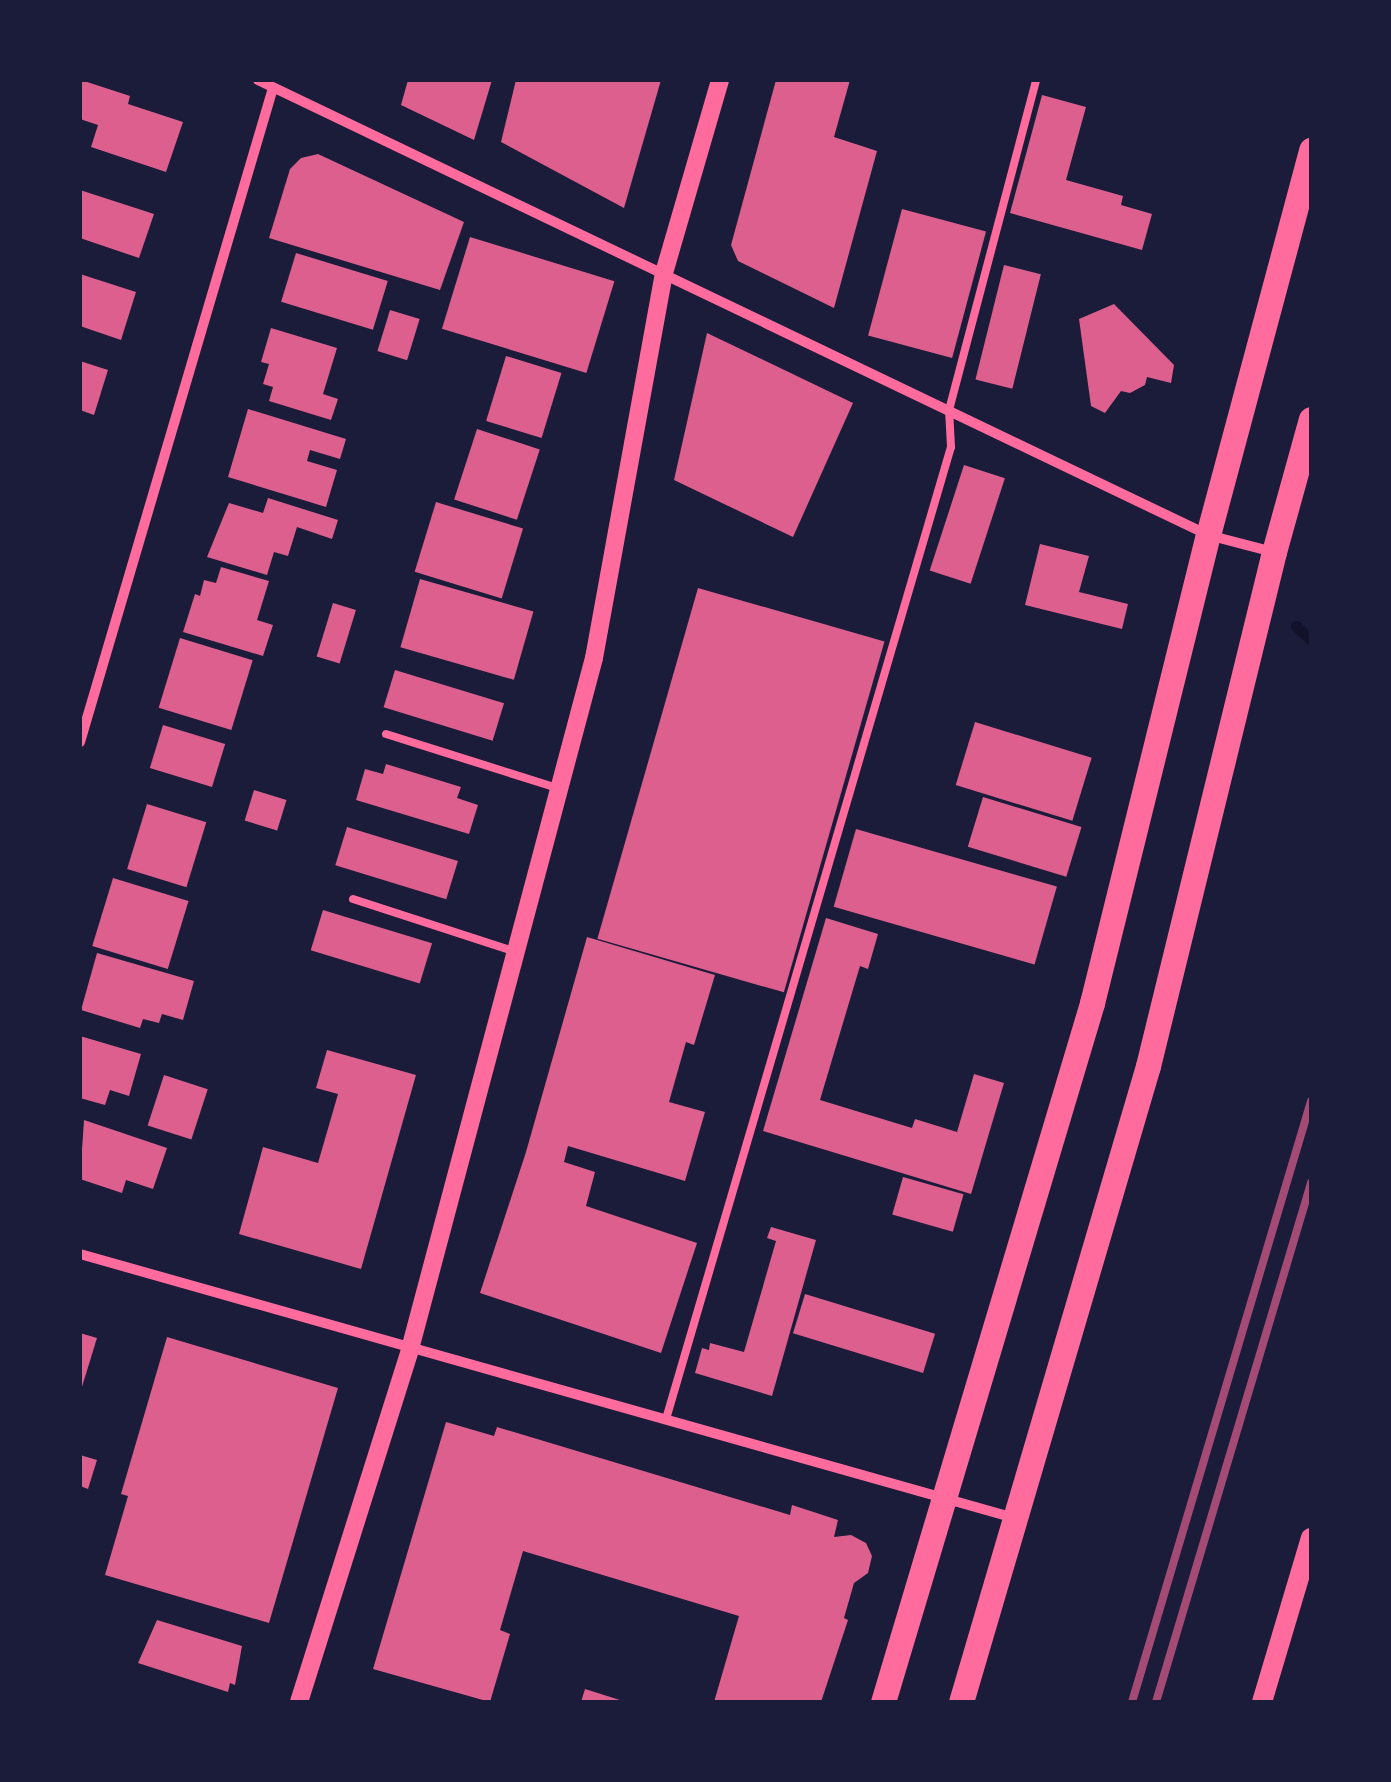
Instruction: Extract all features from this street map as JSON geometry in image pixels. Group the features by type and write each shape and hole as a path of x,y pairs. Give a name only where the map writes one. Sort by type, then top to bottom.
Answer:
{"main road":[{"path":"883,1702 1001,1319 1096,988 1208,534 1311,150"},
{"path":"961,1702 1148,1066 1274,552 1311,419"},
{"path":"1262,1702 1311,1538"}],"street":[{"path":"258,80 1208,534 1274,552"},
{"path":"299,1702 410,1349 560,789 594,658 664,273 720,80"},
{"path":"80,742 273,88"},
{"path":"80,1254 1015,1518"}],"lane":[{"path":"666,1419 951,447 948,410 1036,80"},
{"path":"386,734 560,789"},
{"path":"353,898 516,952"}],"building":[{"path":"81,80 130,96 128,104 183,122 166,172 91,147 98,125 80,119"},
{"path":"408,80 492,80 474,140 401,105"},
{"path":"516,80 661,80 624,208 501,142"},
{"path":"776,80 850,80 834,137 877,151 834,308 738,261 731,245"},
{"path":"1042,95 1086,107 1066,180 1123,196 1121,205 1152,214 1142,250 1010,213"},
{"path":"318,154 464,222 440,290 269,238 290,169 301,158"},
{"path":"80,190 154,214 139,258 80,238"},
{"path":"902,209 986,232 952,358 868,336"},
{"path":"470,237 614,281 586,373 442,329"},
{"path":"296,253 388,281 373,330 281,302"},
{"path":"1004,265 1041,274 1012,389 975,379"},
{"path":"80,274 136,292 121,340 80,326"},
{"path":"1114,304 1174,365 1171,383 1147,377 1145,385 1130,393 1121,391 1105,413 1091,406 1079,319"},
{"path":"390,310 420,319 407,360 377,351"},
{"path":"271,328 337,348 323,394 338,399 331,420 269,401 273,387 263,384 269,364 261,362"},
{"path":"707,333 853,403 793,537 674,480"},
{"path":"506,356 561,373 542,438 486,421"},
{"path":"80,361 108,370 94,415 80,410"},
{"path":"248,409 346,439 340,459 310,450 307,461 337,470 326,507 228,477"},
{"path":"477,429 540,449 517,520 454,499"},
{"path":"964,465 1005,478 971,584 930,571"},
{"path":"268,498 338,520 332,539 297,527 288,556 274,552 267,575 207,557 229,503 263,513"},
{"path":"436,502 523,529 502,598 415,572"},
{"path":"1040,544 1089,556 1079,592 1128,604 1122,629 1025,605"},
{"path":"221,567 269,581 257,620 273,625 263,656 183,632 195,594 200,596 204,580 216,583"},
{"path":"420,579 533,612 514,680 400,647"},
{"path":"698,588 884,641 784,992 597,939"},
{"path":"333,603 356,610 340,664 317,657"},
{"path":"180,638 253,660 231,730 159,708"},
{"path":"395,670 504,703 493,741 384,707"},
{"path":"975,722 1092,758 1072,821 956,785"},
{"path":"163,725 225,744 212,787 150,768"},
{"path":"386,764 461,787 457,798 478,805 469,834 356,800 365,769 383,774"},
{"path":"254,790 287,800 277,831 245,821"},
{"path":"983,797 1081,827 1066,877 968,847"},
{"path":"147,804 206,822 186,887 127,869"},
{"path":"347,827 458,861 446,899 335,865"},
{"path":"856,829 1057,887 1035,964 834,907"},
{"path":"113,878 189,901 168,969 92,946"},
{"path":"323,910 432,943 420,983 311,950"},
{"path":"826,918 878,934 868,969 860,966 820,1100 912,1128 915,1119 957,1132 974,1074 1004,1083 971,1194 763,1131"},
{"path":"587,937 715,975 694,1045 686,1042 669,1102 705,1112 685,1181 568,1146 564,1162 595,1172 586,1206 697,1243 661,1353 480,1293 526,1152"},
{"path":"97,953 194,981 183,1020 162,1014 159,1023 143,1019 140,1028 81,1010"},
{"path":"80,1036 141,1054 129,1096 110,1090 105,1105 80,1098"},
{"path":"327,1050 416,1075 361,1269 239,1234 263,1147 318,1163 338,1094 316,1088"},
{"path":"164,1075 208,1089 191,1140 148,1125"},
{"path":"84,1120 167,1148 153,1189 126,1180 122,1193 80,1179"},
{"path":"903,1177 964,1194 953,1232 892,1214"},
{"path":"771,1227 816,1240 772,1396 695,1373 702,1348 709,1350 710,1343 744,1352 776,1241 767,1238"},
{"path":"805,1294 935,1334 923,1373 793,1333"},
{"path":"80,1333 97,1338 81,1390 80,1390"},
{"path":"167,1337 338,1388 269,1623 105,1575 128,1496 121,1494"},
{"path":"446,1422 494,1436 497,1427 790,1515 792,1505 838,1520 834,1537 851,1535 866,1543 872,1556 868,1573 854,1583 844,1618 848,1620 821,1702 714,1702 739,1616 523,1551 500,1630 510,1634 490,1702 373,1669"},
{"path":"80,1455 97,1460 88,1489 80,1486"},
{"path":"157,1620 242,1646 235,1685 230,1683 228,1692 138,1663"},
{"path":"585,1689 623,1701 623,1702 581,1702"}],"waterway":[{"path":"1296,626 1311,640"}],"railway":[{"path":"1132,1702 1311,1101"},
{"path":"1156,1702 1311,1183"}]}
